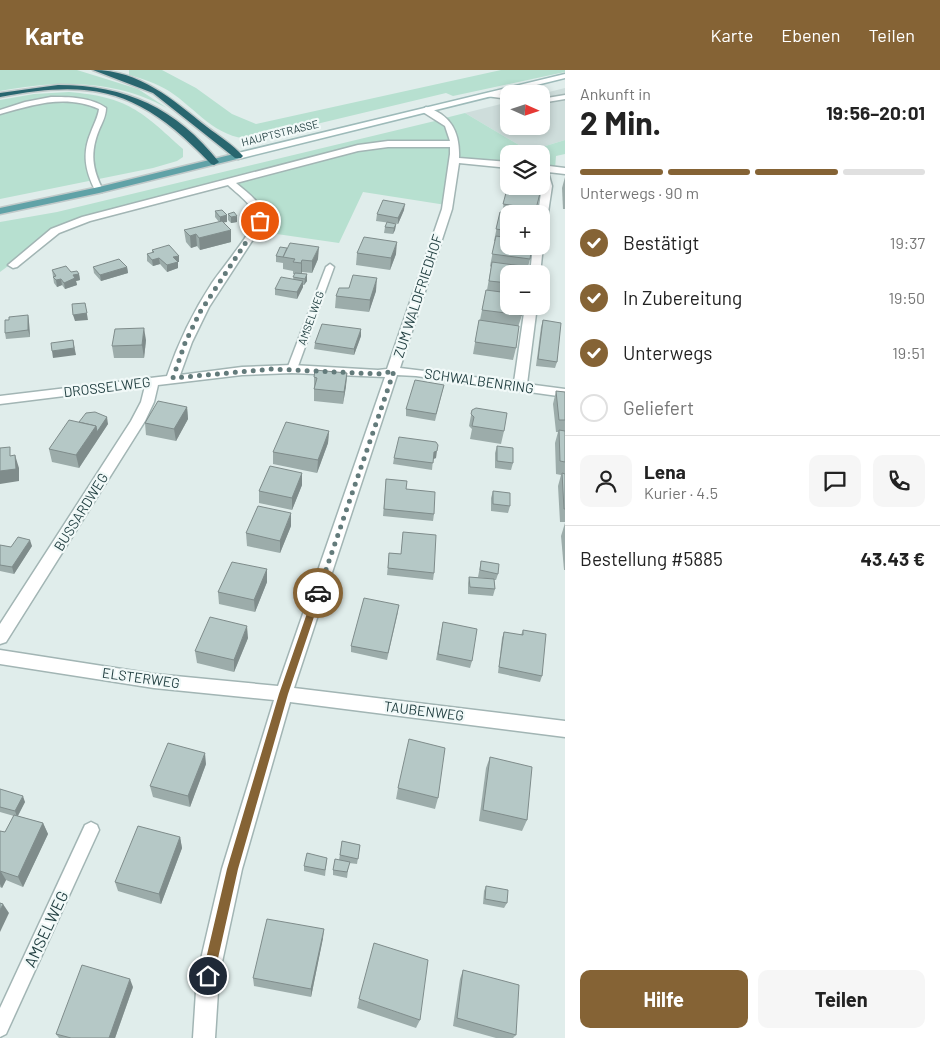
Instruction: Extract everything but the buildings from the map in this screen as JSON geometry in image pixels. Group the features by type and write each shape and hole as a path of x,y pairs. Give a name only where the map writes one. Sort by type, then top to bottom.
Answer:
{"highway":[{"path":"96,70 122,73 156,91 238,156"},
{"path":"0,95 29,90 68,88 95,90 125,96 146,105 164,116 214,162"}],"main road":[{"name":"HAUPTSTRASSE","path":"0,211 100,190 238,156"}],"street":[{"name":"HAUPTSTRASSE","path":"238,156 565,76"},
{"path":"426,110 451,129 454,152"},
{"path":"13,265 49,235 69,225 101,214 369,146 403,143 500,163"},
{"name":"ZUM WALDFRIEDHOF","path":"204,1038 208,976 232,869 284,694 447,210 454,152"},
{"path":"550,170 565,171"},
{"path":"173,378 185,343 200,312 260,221 260,216 256,209 230,182"},
{"path":"520,387 530,315"},
{"name":"DROSSELWEG","path":"0,400 242,371 292,369 378,374 394,371"},
{"name":"SCHWALBENRING","path":"394,371 416,372 565,393"},
{"name":"BUSSARDWEG","path":"0,637 80,515 140,415 150,395 152,382"},
{"name":"ELSTERWEG","path":"0,657 154,681 284,694"},
{"name":"TAUBENWEG","path":"284,694 565,729"}],"lane":[{"path":"488,95 500,96"},
{"path":"550,101 565,97"},
{"path":"0,112 37,102 64,99 84,100 102,108 103,114 91,138 86,158 100,190"},
{"name":"AMSELWEG","path":"292,369 330,267"},
{"name":"AMSELWEG","path":"0,1028 91,830"}],"shaded area":[{"path":"565,88 565,140 549,145 519,145 502,135 550,135 550,92"},
{"path":"500,104 500,134 465,113"}],"green space":[{"path":"0,70 77,70 138,89 167,108 147,98 127,92 85,84 43,85 0,91"},
{"path":"129,70 162,70 196,88 232,114 256,124 501,70 565,70 565,72 453,96 446,93 258,138 244,138 220,130 169,91 154,83 129,75"},
{"path":"69,92 106,98 132,108 156,125 183,149 183,157 177,161 153,168 0,199 0,100 34,94"},
{"path":"465,113 519,145 500,145 500,164 456,159 455,144 441,119"},
{"path":"439,120 446,125 451,143 388,143 62,226 0,272 0,222 57,212"},
{"path":"565,140 565,154 556,156 555,169 550,169 549,145"},
{"path":"380,145 451,145 452,160 446,205 363,192 339,243 256,231 261,221 232,182"}],"way so far":[{"path":"260,221 216,284 200,312 185,343 173,378 272,369 378,374 394,371 318,593"}],"route":[{"path":"208,976 232,869 284,694 318,593"}]}
